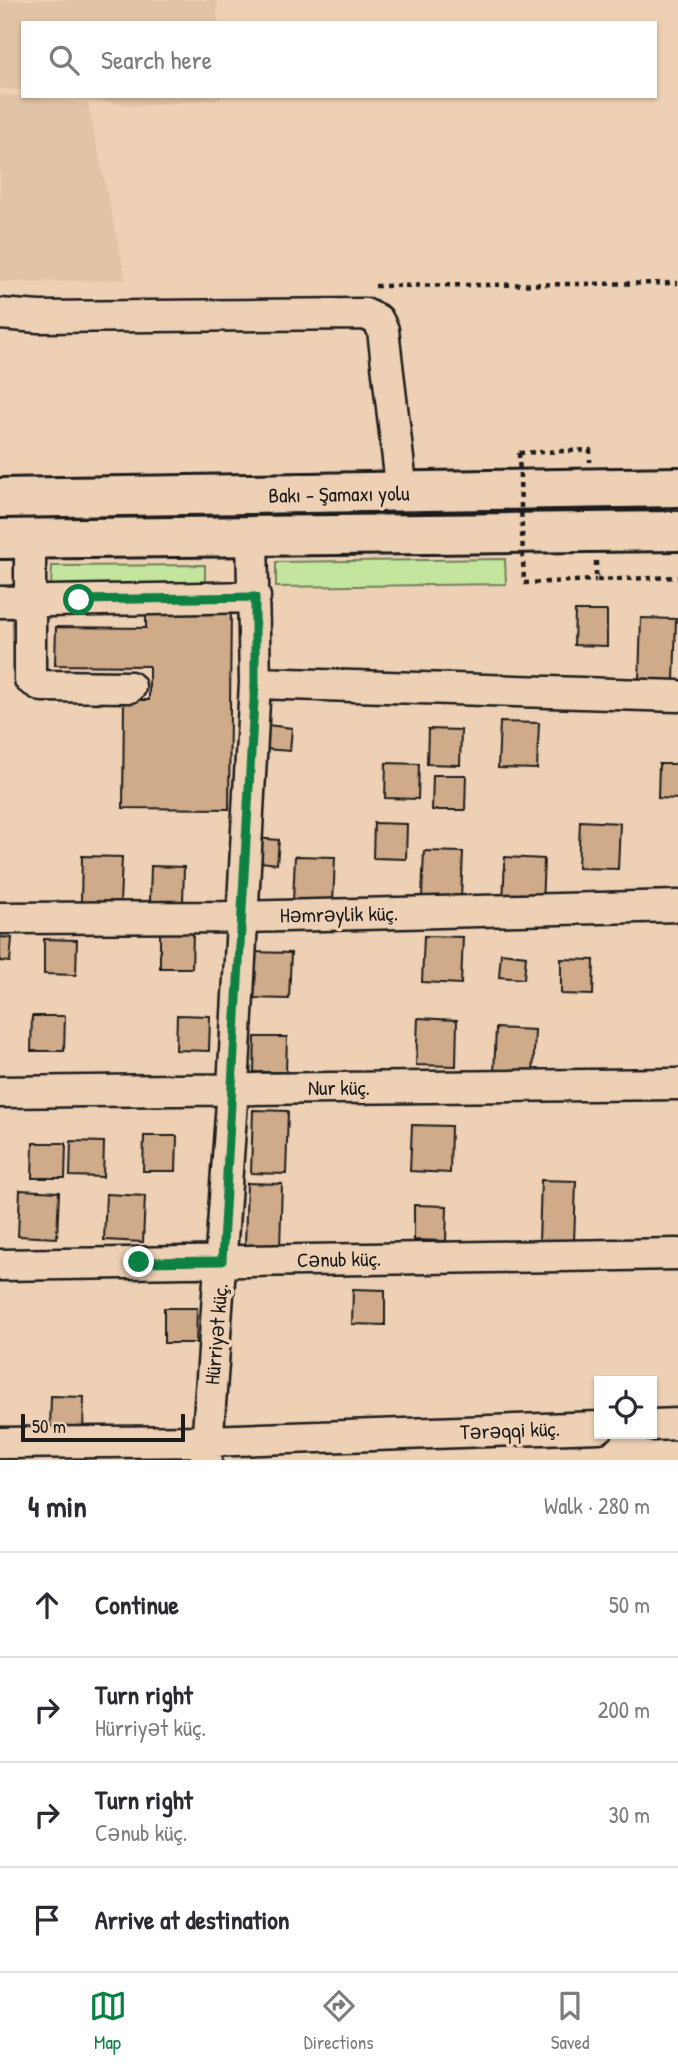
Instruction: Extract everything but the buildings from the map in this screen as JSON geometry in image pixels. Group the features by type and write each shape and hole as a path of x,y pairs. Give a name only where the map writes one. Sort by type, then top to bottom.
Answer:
{"highway":[{"name":"Bakı - Şamaxı yolu","path":"0,498 678,487"},
{"name":"Bakı - Şamaxı yolu","path":"15,538 678,531"}],"street":[{"path":"0,314 39,317 365,314 378,320 383,330 402,493"},
{"name":"Hürriyət küç.","path":"207,1451 233,1088 255,683 252,537"},
{"path":"15,538 14,602 30,679 42,686 130,687"},
{"path":"14,602 255,597"},
{"path":"255,683 678,696"},
{"name":"Həmrəylik küç.","path":"0,918 241,917 678,906"},
{"name":"Nur küç.","path":"0,1092 678,1084"},
{"name":"Cənub küç.","path":"0,1265 678,1254"},
{"path":"657,1425 678,1424"},
{"name":"Tərəqqi küç.","path":"0,1443 207,1451 594,1427"}],"path":[{"path":"375,286 678,283"},
{"path":"590,450 519,453 523,583 678,577"},
{"path":"595,532 596,580"}],"shaded area":[{"path":"0,0 217,0 218,21 21,21 21,91 0,88"},
{"path":"0,94 88,104 126,280 0,282"},
{"path":"78,98 221,98 221,99 138,106"}],"green space":[{"path":"505,559 506,584 276,587 276,562"},
{"path":"205,565 205,588 51,587 52,566"}],"route":[{"path":"79,600 255,597 255,683 222,1261 139,1262"}]}
